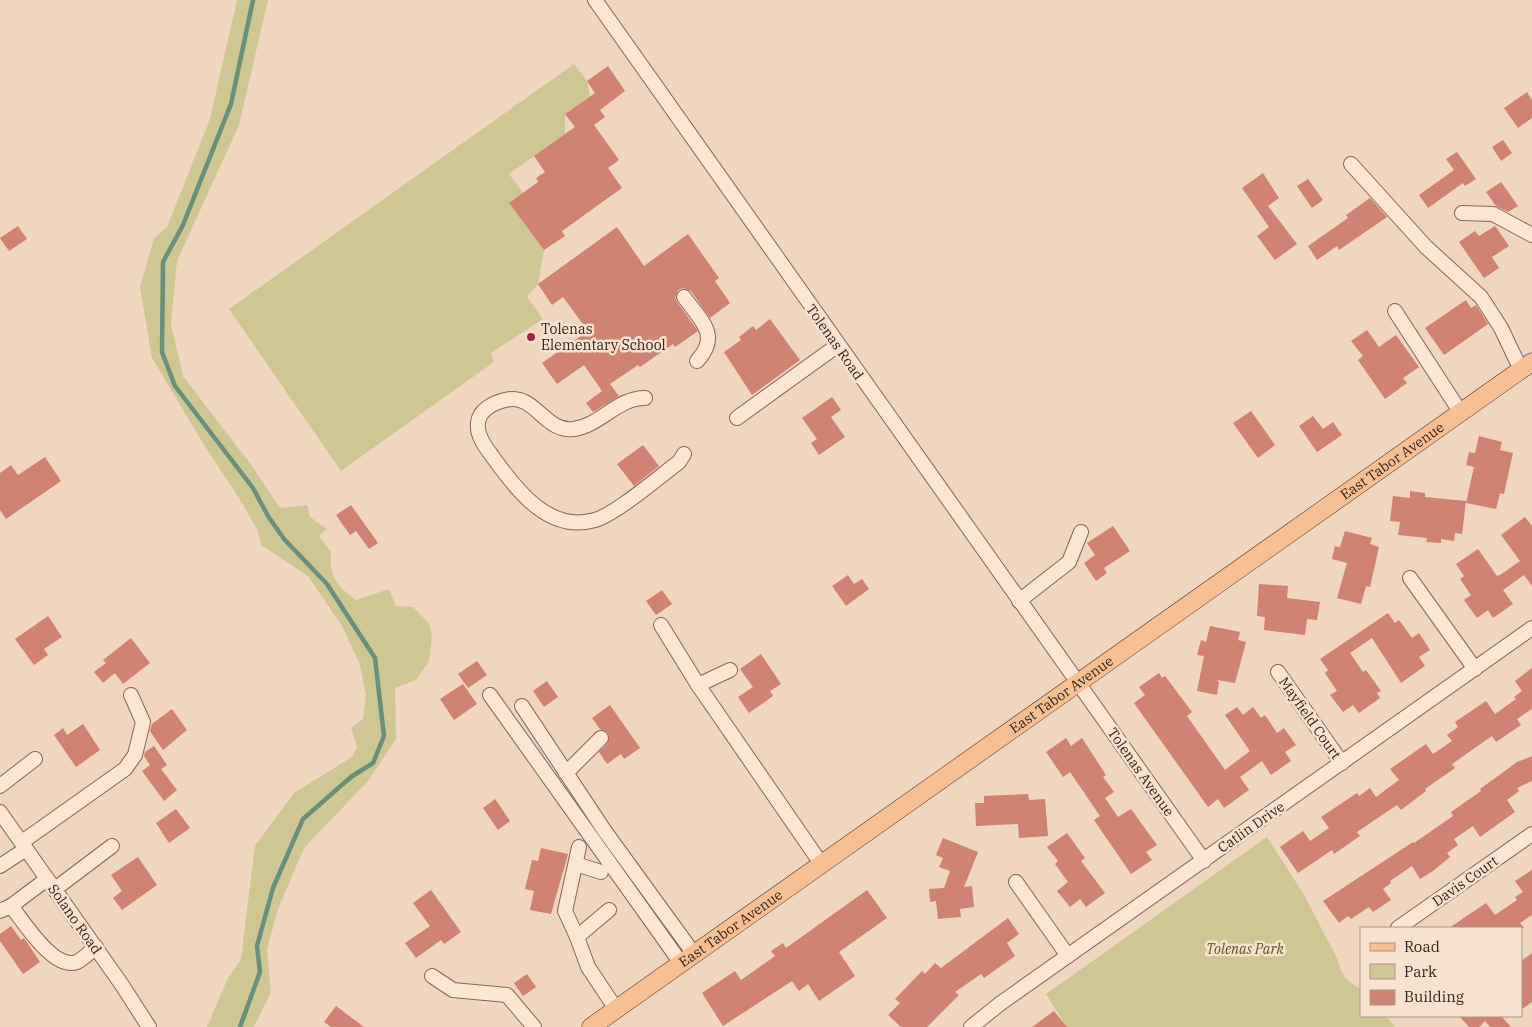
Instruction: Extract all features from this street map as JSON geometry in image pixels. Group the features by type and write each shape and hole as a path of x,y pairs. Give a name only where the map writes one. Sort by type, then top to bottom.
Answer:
{"main road":[{"name":"East Tabor Avenue","path":"591,1027 1527,366"}],"street":[{"name":"Tolenas Road","path":"595,0 1019,601 1079,683"},
{"path":"1351,164 1426,247 1481,297 1527,366"},
{"path":"1462,213 1493,214 1532,235"},
{"path":"684,297 708,330 709,341 706,352 697,362"},
{"path":"1395,311 1461,413"},
{"path":"737,418 838,345"},
{"path":"645,398 632,398 590,426 571,429 552,425 530,404 518,398 505,400 484,411 478,424 479,433 510,480 536,508 551,516 585,522 606,516 679,462 684,454"},
{"path":"1019,601 1069,562 1081,532"},
{"path":"1410,578 1475,669"},
{"path":"661,625 698,685 822,865"},
{"name":"Catlin Drive","path":"971,1027 1001,1003 1532,628"},
{"path":"698,685 730,670"},
{"name":"Mayfield Court","path":"1278,672 1342,763"},
{"name":"Tolenas Avenue","path":"1079,683 1204,861"},
{"path":"0,866 125,769 135,755 143,722 131,695"},
{"path":"490,695 688,959"},
{"path":"522,706 688,959"},
{"path":"566,773 601,738"},
{"path":"0,786 35,759"},
{"name":"Solano Road","path":"0,812 149,1027"},
{"name":"Davis Court","path":"1399,927 1532,834"},
{"path":"96,948 77,962 66,963 51,956 6,909 51,884 112,846"},
{"path":"579,847 565,911 588,967 616,1009"},
{"path":"576,864 600,872"},
{"path":"1016,882 1068,956"},
{"path":"577,937 609,910"},
{"path":"432,976 453,990 507,995 534,1027"}],"green space":[{"path":"237,0 268,0 239,125 177,261 171,324 183,376 252,466 280,508 307,505 310,517 327,529 319,536 331,552 331,567 339,585 356,600 389,589 396,606 413,607 429,623 432,636 429,661 416,680 395,688 396,739 368,781 304,848 278,909 267,950 271,993 254,1027 207,1027 227,980 241,959 255,846 294,793 352,757 357,747 351,728 363,719 366,695 360,665 342,626 308,576 261,545 258,531 239,498 204,445 152,358 140,287 154,238 167,227 210,119"},
{"path":"574,64 587,81 590,96 565,114 565,134 509,174 523,193 509,203 544,250 538,284 527,297 543,319 491,353 494,362 341,471 229,309"},
{"name":"Tolenas Park","path":"1267,837 1303,893 1343,973 1348,980 1360,988 1360,1017 1387,1017 1395,1027 1067,1027 1046,994"}],"building":[{"path":"608,66 625,91 600,110 605,117 594,125 619,160 608,168 622,188 562,231 565,236 544,250 509,203 538,182 536,178 545,172 534,156 575,127 565,114 595,93 587,81"},
{"path":"1527,92 1532,100 1532,118 1518,128 1504,108"},
{"path":"1503,140 1512,153 1501,161 1492,147"},
{"path":"1457,152 1476,179 1465,186 1463,183 1428,208 1419,195 1454,170 1446,159"},
{"path":"1263,173 1279,198 1268,206 1297,244 1275,260 1257,236 1269,227 1242,188"},
{"path":"1308,179 1323,200 1312,208 1297,186"},
{"path":"1501,182 1518,206 1508,212 1496,206 1486,192"},
{"path":"1370,198 1387,217 1339,250 1337,246 1317,260 1308,246 1348,218 1346,215"},
{"path":"18,226 27,239 9,251 0,238"},
{"path":"1495,226 1509,246 1492,257 1499,268 1484,278 1459,242 1475,231 1479,236"},
{"path":"617,227 644,266 688,234 719,278 715,281 730,303 710,318 691,291 683,288 678,290 675,298 698,331 675,347 673,344 640,367 638,365 610,384 619,396 593,412 586,403 602,391 584,365 557,384 542,363 588,331 563,297 552,305 538,284"},
{"path":"1466,300 1471,308 1476,305 1488,324 1444,355 1425,328"},
{"path":"770,319 800,360 752,395 724,352 741,340 739,337 753,326 756,330"},
{"path":"1367,330 1379,347 1396,335 1419,367 1403,378 1407,383 1385,399 1358,360 1363,356 1351,341"},
{"path":"832,397 841,410 831,417 845,437 819,455 811,443 817,439 802,418"},
{"path":"1251,411 1275,445 1258,458 1233,423"},
{"path":"1313,416 1323,429 1333,422 1342,435 1317,452 1299,426"},
{"path":"1479,436 1502,442 1500,450 1513,453 1504,494 1500,493 1496,509 1466,503 1474,467 1466,465 1469,452 1475,453"},
{"path":"643,445 659,466 634,486 617,464"},
{"path":"45,457 61,481 6,519 0,510 0,473 11,465 18,475"},
{"path":"1410,491 1425,493 1425,497 1466,501 1462,534 1455,533 1454,541 1441,539 1441,543 1426,542 1427,538 1398,535 1400,522 1390,521 1393,496 1410,498"},
{"path":"351,505 378,543 369,549 356,531 350,535 336,515"},
{"path":"1525,517 1532,526 1532,586 1524,575 1503,590 1513,604 1493,618 1488,610 1477,618 1464,600 1471,595 1460,579 1464,576 1456,564 1478,549 1497,576 1500,575 1520,561 1501,535"},
{"path":"1113,526 1130,551 1104,568 1107,573 1096,581 1084,563 1095,555 1087,543"},
{"path":"1345,531 1372,538 1370,544 1379,547 1370,587 1366,586 1361,604 1337,598 1347,563 1332,559 1335,546 1340,547"},
{"path":"848,575 854,584 862,579 869,589 846,606 832,586"},
{"path":"1259,584 1288,586 1287,598 1320,602 1317,620 1307,619 1305,635 1264,630 1265,617 1257,616"},
{"path":"662,590 672,604 656,615 646,601"},
{"path":"1388,613 1395,623 1399,620 1412,638 1419,633 1430,650 1419,657 1425,666 1401,683 1372,638 1350,653 1363,672 1366,670 1381,691 1377,693 1380,698 1359,713 1353,705 1343,712 1330,695 1337,691 1325,673 1328,670 1320,659"},
{"path":"48,616 62,637 44,649 48,655 34,665 15,639"},
{"path":"1210,626 1240,632 1238,640 1246,642 1235,683 1217,680 1219,682 1217,695 1197,691 1204,656 1197,655 1201,640 1206,642"},
{"path":"131,638 150,663 123,684 115,673 103,683 94,672 106,663 103,660"},
{"path":"761,654 781,684 770,691 773,696 749,713 738,697 753,687 740,669"},
{"path":"477,661 487,675 468,688 458,674"},
{"path":"1532,668 1532,709 1517,719 1521,725 1496,742 1492,736 1452,764 1455,768 1425,789 1426,791 1401,810 1397,805 1357,832 1360,836 1334,854 1332,850 1298,873 1280,847 1303,831 1310,841 1329,828 1321,817 1357,793 1359,796 1370,788 1376,797 1399,780 1390,769 1426,744 1433,754 1452,741 1447,735 1458,727 1455,722 1486,701 1495,714 1516,699 1514,697 1522,691 1515,681"},
{"path":"1159,673 1162,678 1165,676 1192,712 1187,716 1225,770 1250,751 1225,715 1237,707 1243,715 1253,707 1261,718 1265,715 1277,733 1284,728 1296,745 1285,752 1291,761 1271,775 1262,761 1240,777 1249,790 1224,808 1218,799 1208,807 1134,703 1145,695 1139,687"},
{"path":"547,681 558,697 544,707 533,691"},
{"path":"463,684 477,704 454,720 440,699"},
{"path":"610,705 640,748 624,759 621,754 607,764 599,752 607,744 609,735 600,729 592,718"},
{"path":"172,709 187,730 163,750 150,731 152,724"},
{"path":"83,724 100,750 76,767 54,735 63,728 67,735"},
{"path":"1066,738 1071,746 1082,738 1106,775 1103,777 1114,792 1105,798 1118,817 1131,809 1157,845 1146,852 1152,860 1131,874 1094,820 1100,816 1070,772 1063,777 1046,752"},
{"path":"154,746 167,765 161,769 177,790 164,801 142,771 150,765 144,756 145,752"},
{"path":"1532,756 1532,781 1517,788 1519,791 1507,800 1515,812 1480,837 1473,826 1454,839 1458,845 1447,853 1450,857 1433,871 1420,879 1412,866 1390,881 1391,883 1383,889 1391,900 1373,912 1369,907 1351,919 1348,916 1339,923 1323,901 1453,816 1451,812 1481,791 1480,789 1517,762"},
{"path":"1028,794 1029,800 1045,799 1048,836 1019,838 1018,824 976,826 975,803 984,803 984,796"},
{"path":"495,799 510,821 498,830 483,808"},
{"path":"176,809 190,828 169,843 156,823"},
{"path":"1067,833 1085,858 1081,861 1105,893 1086,907 1080,899 1070,907 1057,891 1068,882 1055,864 1058,861 1047,847"},
{"path":"943,838 978,852 964,887 972,886 974,907 960,909 961,917 938,919 936,901 930,902 929,889 944,888 950,871 939,867 943,858 936,855"},
{"path":"541,848 568,854 551,914 530,910 534,891 525,889 532,860 538,861"},
{"path":"138,857 157,885 122,910 113,898 122,891 111,875"},
{"path":"1532,870 1532,915 1520,923 1524,928 1450,927 1486,903 1495,915 1517,900 1515,897 1523,892 1515,881"},
{"path":"431,890 461,932 444,944 441,940 416,958 405,943 430,926 413,903"},
{"path":"867,890 887,918 839,952 855,976 819,1001 808,984 799,991 792,981 723,1026 702,993 735,971 741,980 775,956 771,951 783,943 786,948"},
{"path":"1008,918 1019,934 1007,943 1015,956 984,978 981,974 955,992 959,995 927,1027 901,1027 888,1015 900,1003 895,999 922,971 925,974 935,963 941,968"},
{"path":"11,926 21,940 24,938 40,962 23,974 0,941 0,934"},
{"path":"1532,953 1532,1002 1522,1009 1522,960"},
{"path":"527,974 536,987 523,996 514,983"},
{"path":"336,1006 364,1027 331,1027 324,1022"},
{"path":"1054,1011 1067,1027 1032,1027"},
{"path":"1460,1017 1502,1017 1511,1027 1490,1027 1485,1021 1479,1027 1469,1027"}],"waterway":[{"path":"240,1027 260,972 257,946 273,888 303,819 351,777 373,763 384,736 375,658 327,584 284,539 268,516 253,488 175,386 162,352 163,262 183,225 231,104 253,0"}],"place":[{"name":"Tolenas Elementary School","path":"531,337"}]}
